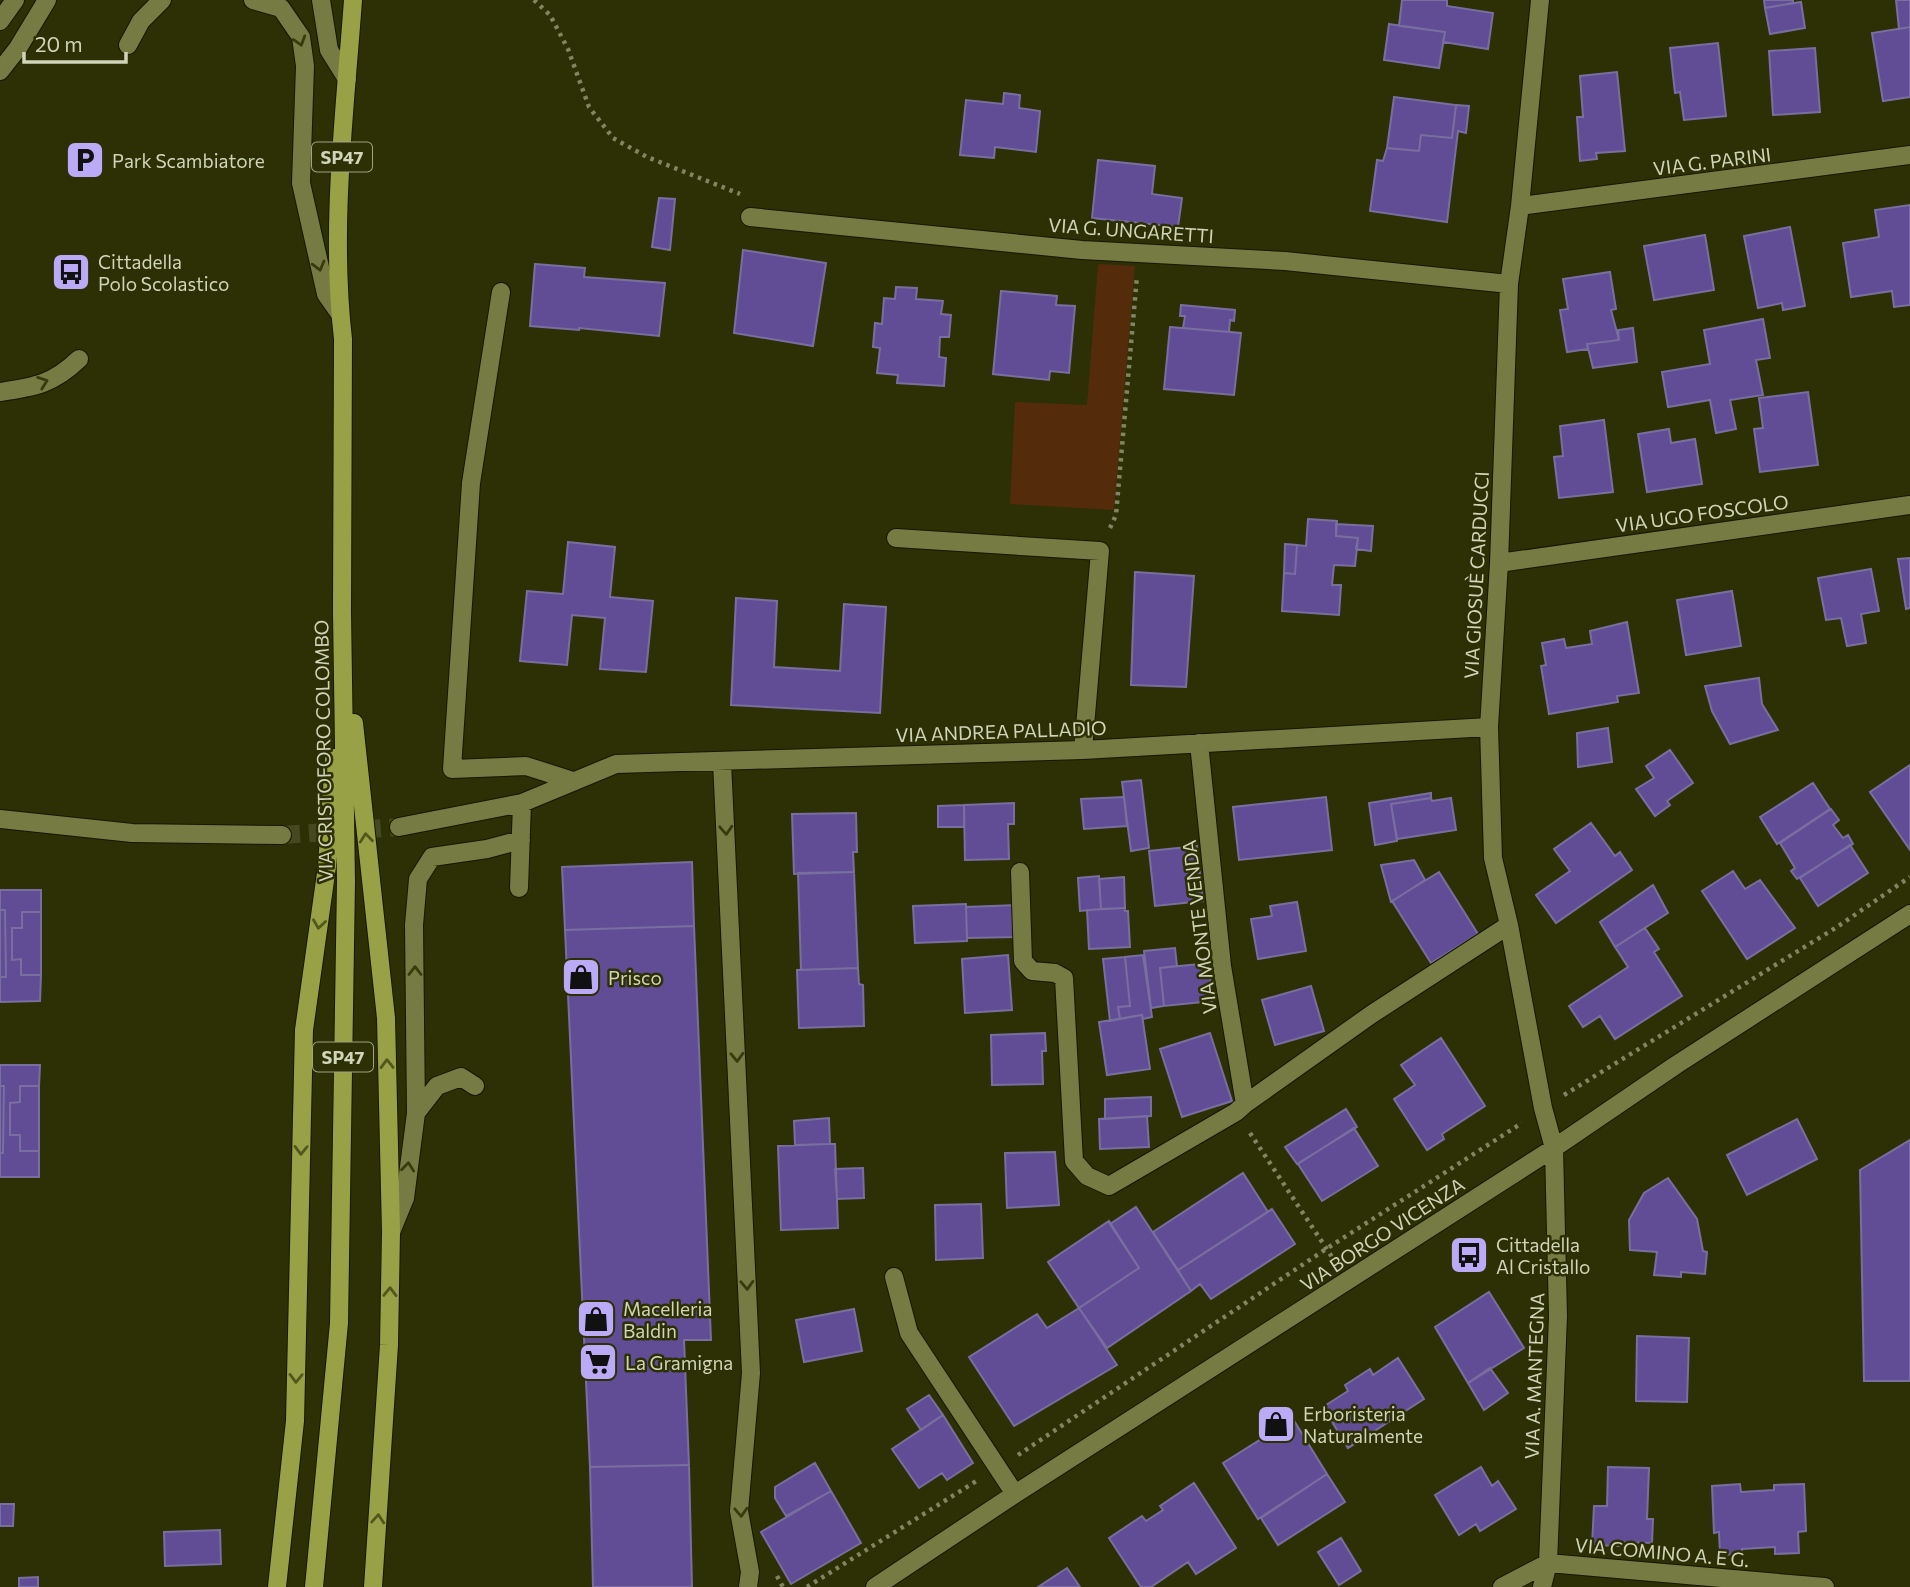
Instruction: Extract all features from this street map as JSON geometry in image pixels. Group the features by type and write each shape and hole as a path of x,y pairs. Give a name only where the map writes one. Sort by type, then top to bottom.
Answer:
{"main road":[{"name":"VIA CRISTOFORO COLOMBO","path":"314,1587 339,1323 346,881 340,187 353,0"},
{"path":"342,612 386,1018 391,1232 389,1345 373,1587"},
{"path":"277,1587 295,1421 303,1030 327,866 342,612"}],"street":[{"path":"0,21 15,0"},
{"path":"0,71 18,48 47,0"},
{"path":"128,45 141,21 162,0"},
{"path":"253,0 281,8 301,37 305,66 301,183 326,294 340,314"},
{"path":"321,0 329,50 347,79"},
{"name":"VIA GIOSUÈ CARDUCCI","path":"1540,0 1520,206 1509,284 1499,563 1489,727 1493,858 1509,925 1543,1108 1554,1148"},
{"name":"VIA G. PARINI","path":"1520,206 1910,155"},
{"name":"VIA G. UNGARETTI","path":"750,217 1082,250 1285,261 1509,284"},
{"path":"501,292 471,483 452,769 526,766 573,780"},
{"path":"0,391 43,384 62,375 79,359"},
{"name":"VIA UGO FOSCOLO","path":"1499,563 1910,505"},
{"path":"896,538 1100,551 1083,750"},
{"name":"VIA ANDREA PALLADIO","path":"399,827 522,803 616,764 1083,750 1489,727"},
{"name":"VIA MONTE VENDA","path":"1199,743 1222,966 1241,1108"},
{"path":"722,762 751,1373 739,1511 750,1572 748,1587"},
{"path":"519,888 522,803"},
{"path":"0,819 132,833 282,835"},
{"path":"391,1232 405,1198 415,1113 414,925 418,879 432,857 487,849 521,840"},
{"path":"1020,872 1023,961 1032,971 1055,973 1064,978 1074,1161 1087,1176 1109,1186 1241,1108 1372,1014 1509,925"},
{"name":"VIA BORGO VICENZA","path":"875,1587 1554,1148 1676,1065 1910,914"},
{"path":"415,1113 437,1086 461,1077 475,1086"},
{"name":"VIA A. MANTEGNA","path":"1542,1587 1548,1563 1558,1316 1554,1148"},
{"path":"894,1277 909,1333 1015,1494"},
{"name":"VIA A. MANTEGNA","path":"1548,1563 1556,1587"},
{"name":"VIA COMINO A. E G.","path":"1502,1587 1548,1563 1825,1587"}],"path":[{"path":"534,0 550,15 568,49 589,107 613,138 647,157 739,193 750,217"},
{"path":"1100,551 1116,515 1139,253"},
{"path":"807,1587 997,1468 1543,1108 1837,927 1910,877"},
{"path":"1241,1108 1326,1249 1349,1280"}],"shaded area":[{"path":"1098,264 1135,266 1114,510 1010,504 1015,402 1087,405"}],"building":[{"path":"1402,0 1447,0 1447,6 1493,13 1488,49 1443,42 1445,32 1399,26"},
{"path":"1764,0 1793,0 1793,3 1765,8"},
{"path":"1896,0 1910,0 1910,27 1899,29"},
{"path":"1801,2 1805,28 1770,34 1765,8"},
{"path":"1389,24 1445,32 1439,68 1384,60"},
{"path":"1910,27 1910,97 1883,101 1872,33"},
{"path":"1718,43 1726,116 1684,120 1680,92 1675,93 1670,48"},
{"path":"1815,48 1820,112 1773,115 1769,51"},
{"path":"1617,72 1625,151 1596,153 1597,159 1580,161 1577,117 1583,117 1580,76"},
{"path":"1004,93 1020,95 1019,108 1040,111 1036,152 995,147 994,158 960,155 966,100 1003,104"},
{"path":"1394,97 1456,105 1452,138 1421,135 1419,151 1387,148"},
{"path":"1456,105 1469,106 1466,133 1458,131 1447,222 1370,211 1377,160 1383,161 1387,148 1419,151 1421,135 1452,138"},
{"path":"1098,160 1155,166 1152,194 1182,198 1178,227 1092,218"},
{"path":"659,198 675,199 670,250 652,247"},
{"path":"1910,205 1910,305 1894,307 1892,291 1851,297 1843,243 1879,237 1875,210"},
{"path":"1790,227 1805,306 1783,310 1782,303 1758,308 1744,236"},
{"path":"1705,235 1714,290 1654,300 1644,246"},
{"path":"743,250 826,263 813,346 734,333"},
{"path":"535,264 585,268 584,277 665,283 659,336 530,326"},
{"path":"1610,272 1616,309 1611,310 1619,340 1587,344 1588,349 1567,352 1560,310 1568,309 1563,279"},
{"path":"896,287 917,288 916,299 943,301 941,314 951,315 949,337 940,337 939,357 946,358 944,386 897,383 898,375 877,373 880,348 873,347 875,323 882,324 884,298 895,299"},
{"path":"1001,291 1057,296 1056,305 1075,306 1069,373 1050,371 1049,380 993,374"},
{"path":"1181,305 1235,310 1234,321 1230,320 1229,332 1183,328 1185,316 1180,316"},
{"path":"1763,319 1770,358 1756,360 1763,395 1730,400 1736,429 1716,433 1710,400 1668,407 1662,372 1710,364 1704,330"},
{"path":"1170,327 1241,333 1234,395 1164,389"},
{"path":"1633,328 1637,362 1593,368 1587,344 1619,340 1618,330"},
{"path":"1808,392 1818,465 1760,472 1754,429 1763,428 1759,398"},
{"path":"1604,420 1613,492 1559,498 1554,457 1563,456 1560,426"},
{"path":"1669,429 1671,443 1695,439 1702,484 1647,492 1638,434"},
{"path":"1308,519 1337,521 1336,536 1358,538 1355,566 1334,565 1332,585 1341,585 1339,615 1282,611 1284,573 1295,574 1297,545 1306,546"},
{"path":"1336,524 1373,526 1371,551 1356,549 1358,538 1336,536"},
{"path":"568,542 615,547 610,597 653,601 646,672 600,669 605,618 572,615 567,665 520,661 527,591 563,594"},
{"path":"1285,544 1297,545 1295,574 1284,573"},
{"path":"1910,558 1910,608 1906,609 1898,559"},
{"path":"1871,569 1879,611 1861,614 1866,643 1847,646 1841,618 1826,620 1818,578"},
{"path":"1135,572 1194,576 1186,687 1131,685"},
{"path":"1732,591 1741,646 1686,655 1677,600"},
{"path":"736,598 777,601 774,667 840,671 844,604 886,607 880,713 731,705"},
{"path":"1627,622 1639,693 1617,696 1618,702 1549,714 1541,666 1546,665 1542,643 1564,639 1566,648 1592,644 1590,631"},
{"path":"1759,678 1762,704 1778,730 1730,744 1712,711 1705,686"},
{"path":"1608,728 1612,762 1578,767 1577,733"},
{"path":"1670,750 1693,783 1667,801 1670,805 1655,816 1636,789 1654,778 1646,766"},
{"path":"1910,765 1910,850 1870,792"},
{"path":"1141,780 1149,848 1131,851 1122,782"},
{"path":"1813,783 1830,809 1777,844 1760,817"},
{"path":"1431,793 1431,798 1391,804 1397,841 1375,845 1369,803"},
{"path":"1124,797 1127,826 1084,829 1081,799"},
{"path":"1326,797 1332,850 1239,860 1233,807"},
{"path":"1431,798 1432,801 1451,798 1456,830 1397,839 1391,804"},
{"path":"1014,803 1014,824 1008,824 1009,859 965,860 964,805"},
{"path":"964,805 964,827 938,827 938,806"},
{"path":"1831,809 1839,820 1833,825 1843,838 1848,835 1853,844 1797,879 1791,871 1795,868 1780,843"},
{"path":"856,813 857,852 853,852 854,872 794,874 792,814"},
{"path":"1591,823 1615,856 1620,852 1632,870 1556,923 1536,895 1570,871 1554,849"},
{"path":"1850,845 1868,873 1818,906 1800,878"},
{"path":"1197,846 1203,901 1155,906 1149,851"},
{"path":"1414,860 1425,880 1391,902 1381,865"},
{"path":"692,862 694,926 565,930 562,867"},
{"path":"1733,871 1745,889 1760,880 1795,928 1747,959 1702,891"},
{"path":"854,872 858,968 801,970 798,873"},
{"path":"1439,872 1478,934 1431,963 1392,901"},
{"path":"1099,876 1101,909 1080,911 1078,878"},
{"path":"1124,877 1125,908 1101,909 1099,879"},
{"path":"1653,885 1668,913 1615,947 1600,922"},
{"path":"0,890 41,890 41,912 22,912 22,928 12,928 12,960 21,959 21,975 41,975 40,1001 0,1002 0,977 6,977 5,910 0,910"},
{"path":"1297,902 1306,951 1258,959 1251,919 1272,916 1270,906"},
{"path":"966,904 967,941 915,943 913,906"},
{"path":"1018,905 1018,937 967,938 966,907"},
{"path":"1125,908 1125,911 1128,911 1130,947 1089,949 1087,910"},
{"path":"0,910 5,910 6,977 0,977"},
{"path":"22,912 41,912 41,975 21,975 21,959 12,960 12,928 22,928"},
{"path":"694,926 711,1340 684,1340 689,1465 590,1467 565,930"},
{"path":"1645,928 1659,949 1654,952 1682,996 1615,1039 1600,1016 1583,1027 1569,1006 1628,967 1615,947"},
{"path":"1175,948 1177,966 1160,968 1164,1006 1151,1008 1144,951"},
{"path":"1008,955 1012,1010 965,1013 962,959"},
{"path":"1143,955 1152,1017 1143,1019 1142,1015 1120,1019 1118,1007 1130,1006 1125,957"},
{"path":"1125,957 1130,1006 1118,1007 1120,1019 1110,1021 1103,959"},
{"path":"1209,963 1212,1001 1164,1006 1160,968"},
{"path":"858,968 859,984 863,985 864,1026 799,1028 797,970"},
{"path":"1311,986 1324,1031 1275,1045 1262,1000"},
{"path":"1142,1015 1150,1069 1107,1075 1099,1022"},
{"path":"1045,1033 1046,1051 1042,1051 1043,1084 992,1085 991,1035"},
{"path":"1210,1033 1232,1101 1182,1117 1160,1049"},
{"path":"1441,1038 1485,1106 1442,1134 1444,1139 1427,1150 1394,1099 1415,1085 1401,1065"},
{"path":"0,1065 40,1065 39,1086 20,1086 20,1102 10,1103 10,1135 20,1135 20,1151 39,1151 39,1177 0,1177 4,1086 0,1086"},
{"path":"0,1086 4,1086 3,1153 0,1153"},
{"path":"20,1086 39,1086 39,1151 20,1151 20,1135 10,1135 10,1103 20,1102"},
{"path":"1151,1097 1151,1116 1105,1119 1105,1099"},
{"path":"1346,1109 1357,1127 1297,1164 1285,1147"},
{"path":"1147,1116 1149,1147 1100,1149 1099,1119"},
{"path":"829,1118 830,1144 795,1145 794,1121"},
{"path":"1797,1119 1817,1159 1747,1195 1727,1155"},
{"path":"1354,1128 1378,1166 1322,1201 1298,1164"},
{"path":"1910,1140 1910,1381 1864,1381 1860,1170"},
{"path":"835,1144 838,1228 781,1230 778,1146"},
{"path":"1055,1152 1059,1205 1007,1208 1005,1153"},
{"path":"863,1168 864,1198 837,1199 835,1169"},
{"path":"1243,1173 1268,1212 1178,1270 1153,1232"},
{"path":"1668,1178 1697,1219 1703,1251 1707,1252 1705,1274 1681,1272 1681,1277 1654,1275 1657,1252 1630,1250 1629,1220 1644,1193"},
{"path":"981,1204 983,1258 936,1260 935,1205"},
{"path":"1136,1207 1191,1291 1107,1348 1079,1308 1139,1268 1110,1224"},
{"path":"1272,1209 1295,1244 1211,1299 1200,1284 1191,1291 1178,1270"},
{"path":"1109,1221 1139,1268 1079,1308 1048,1262"},
{"path":"1489,1292 1524,1348 1468,1383 1435,1327"},
{"path":"1079,1308 1117,1365 1014,1426 969,1357 1037,1314 1047,1328"},
{"path":"854,1309 862,1351 804,1362 796,1320"},
{"path":"1637,1336 1689,1338 1687,1402 1636,1401"},
{"path":"1398,1358 1424,1399 1348,1448 1323,1407 1348,1391 1345,1385 1370,1369 1373,1375"},
{"path":"1490,1368 1508,1393 1484,1410 1468,1383"},
{"path":"929,1395 943,1415 921,1430 907,1409"},
{"path":"943,1415 973,1463 947,1480 942,1473 919,1488 892,1449"},
{"path":"1293,1419 1327,1474 1258,1519 1223,1463"},
{"path":"815,1463 831,1491 786,1516 775,1498 775,1487"},
{"path":"689,1465 692,1587 593,1587 590,1467"},
{"path":"1481,1467 1492,1486 1498,1481 1516,1509 1480,1531 1476,1524 1459,1535 1435,1495"},
{"path":"1608,1467 1649,1468 1647,1519 1653,1519 1652,1543 1592,1545 1594,1506 1607,1506"},
{"path":"1327,1474 1345,1502 1278,1545 1261,1518"},
{"path":"1194,1483 1236,1548 1196,1574 1188,1562 1151,1587 1141,1587 1109,1538 1142,1516 1146,1521 1163,1510 1160,1506"},
{"path":"1740,1484 1741,1492 1774,1490 1774,1485 1804,1484 1806,1531 1798,1532 1799,1553 1775,1554 1775,1547 1742,1549 1742,1554 1720,1555 1719,1532 1714,1533 1712,1486"},
{"path":"831,1491 861,1543 791,1584 761,1532"},
{"path":"0,1504 14,1504 13,1526 0,1526"},
{"path":"220,1530 221,1564 165,1566 164,1532"},
{"path":"1341,1538 1361,1571 1339,1585 1318,1552"},
{"path":"1067,1568 1080,1587 1038,1587"},
{"path":"38,1577 38,1587 19,1587 19,1578"}],"tunnel":[{"path":"282,835 399,827"}],"place":[{"name":"Park Scambiatore","path":"85,160"},
{"name":"Cittadella Polo Scolastico","path":"71,272"},
{"name":"Prisco","path":"581,977"},
{"name":"Cittadella Al Cristallo","path":"1469,1255"},
{"name":"Macelleria Baldin","path":"596,1319"},
{"name":"La Gramigna","path":"598,1362"},
{"name":"Erboristeria Naturalmente","path":"1276,1424"}]}
